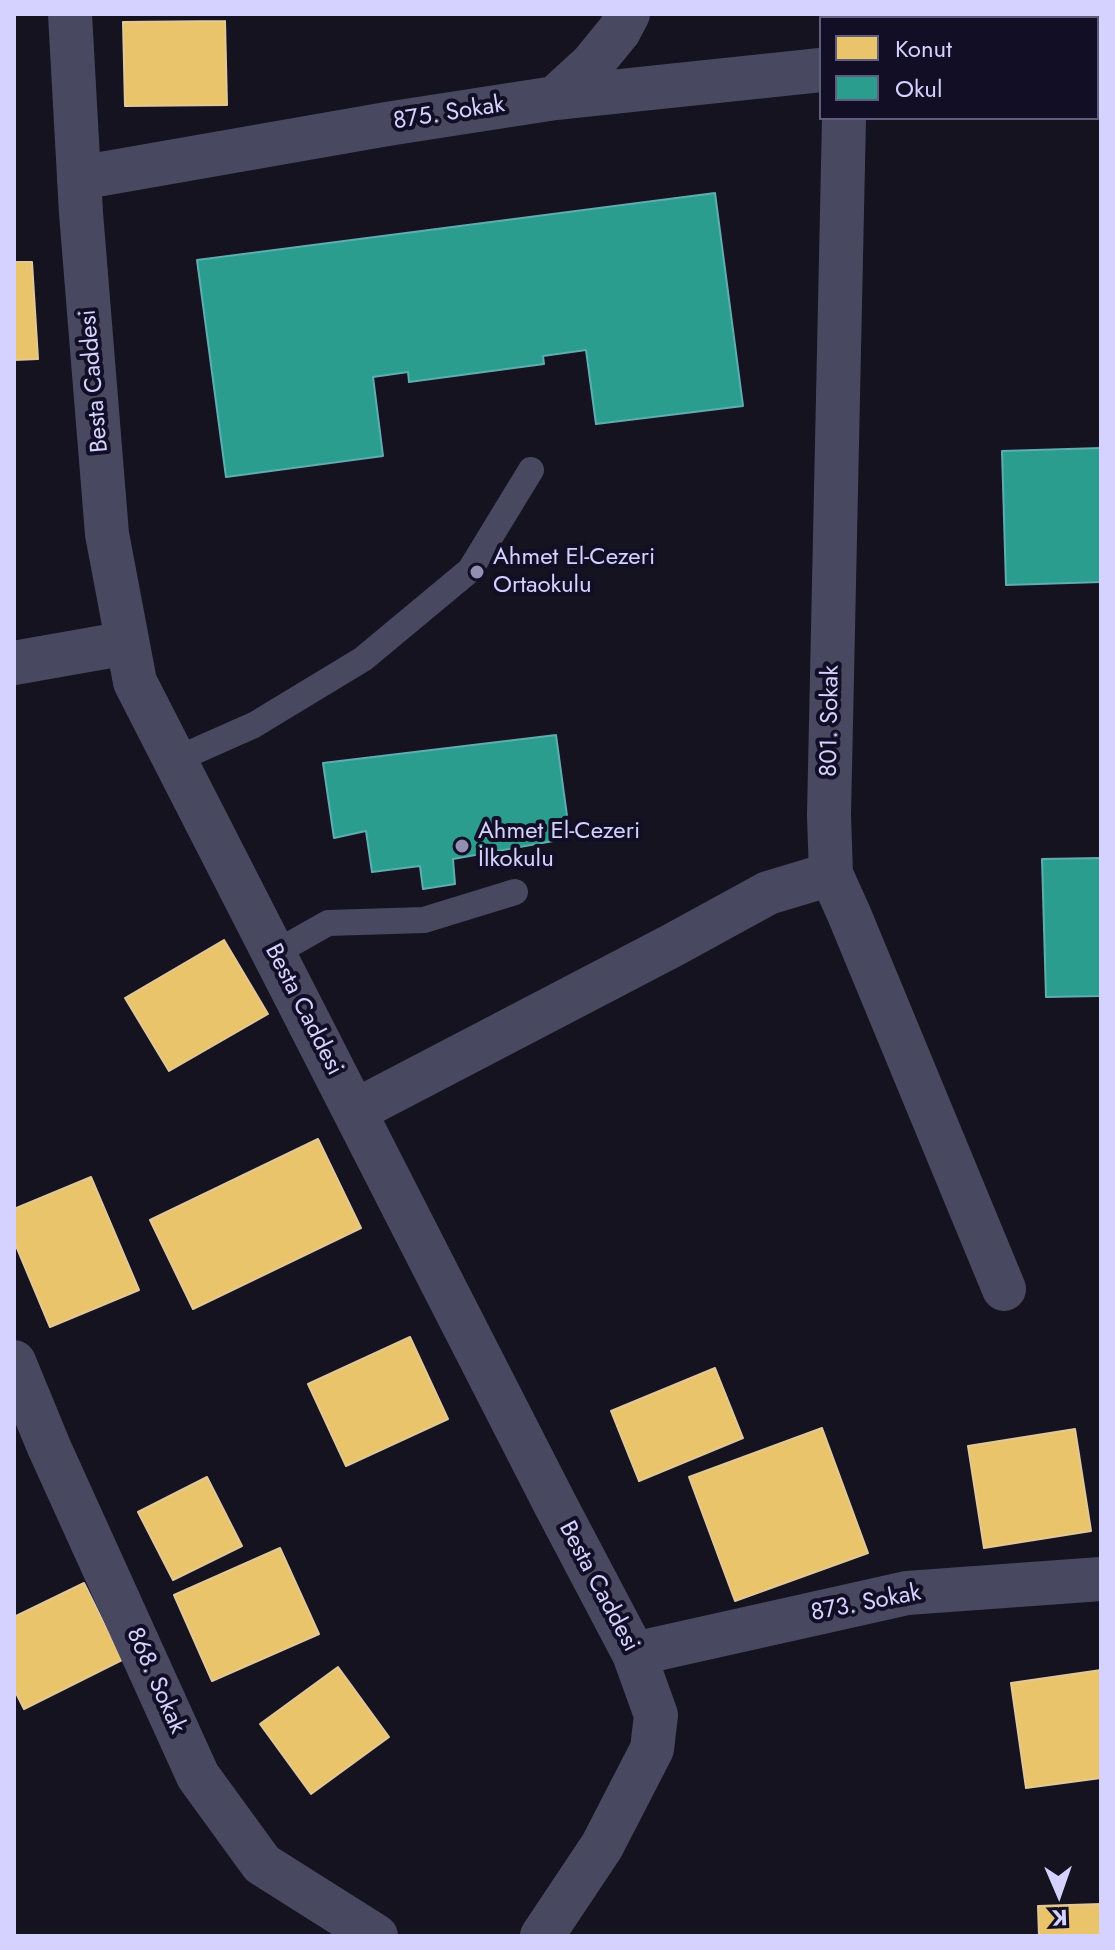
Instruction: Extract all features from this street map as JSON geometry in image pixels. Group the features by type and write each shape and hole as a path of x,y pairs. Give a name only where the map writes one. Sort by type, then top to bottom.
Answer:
{"street":[{"name":"Besta Caddesi","path":"70,14 79,178 107,534 135,682 547,1490 634,1654 656,1715 652,1749 602,1846 542,1936"},
{"path":"555,98 592,64 619,31 628,14"},
{"name":"875. Sokak","path":"79,178 555,98 819,70"},
{"name":"801. Sokak","path":"844,120 829,815 831,874 1004,1289"},
{"path":"14,663 127,643"},
{"path":"355,1111 768,893 831,874"},
{"name":"868. Sokak","path":"14,1362 49,1447 198,1776 262,1864 376,1936"},
{"name":"873. Sokak","path":"634,1654 907,1593 1101,1579"}],"lane":[{"path":"175,760 254,725 363,659 470,570 531,470"},
{"path":"275,953 328,923 424,920 515,892"}],"building: Konut":[{"path":"225,21 227,105 125,106 123,22"},
{"path":"14,262 32,262 38,359 14,360"},
{"path":"224,940 268,1014 169,1071 125,998"},
{"path":"318,1139 361,1228 193,1309 150,1220"},
{"path":"91,1177 139,1290 50,1327 14,1241 14,1209"},
{"path":"410,1337 448,1419 346,1466 308,1384"},
{"path":"715,1368 743,1438 639,1481 611,1411"},
{"path":"822,1428 868,1553 735,1601 689,1477"},
{"path":"1075,1429 1091,1531 984,1548 968,1446"},
{"path":"207,1477 242,1546 173,1580 138,1512"},
{"path":"280,1548 319,1634 212,1681 174,1595"},
{"path":"84,1583 122,1660 24,1709 14,1689 14,1617"},
{"path":"338,1667 389,1737 311,1794 260,1724"},
{"path":"1101,1670 1101,1778 1026,1788 1011,1683"},
{"path":"1101,1904 1101,1936 1039,1936 1038,1906"}],"building: Okul":[{"path":"715,193 743,406 596,424 586,350 543,356 544,364 409,382 408,372 373,377 383,456 226,477 197,260"},
{"path":"1101,448 1101,582 1006,585 1002,451"},
{"path":"556,735 570,838 453,859 455,884 423,889 420,866 372,872 366,831 334,838 323,763"},
{"path":"1101,858 1101,996 1046,997 1042,859"}],"place":[{"name":"Ahmet El-Cezeri Ortaokulu","path":"477,572"},
{"name":"Ahmet El-Cezeri İlkokulu","path":"462,846"}]}
